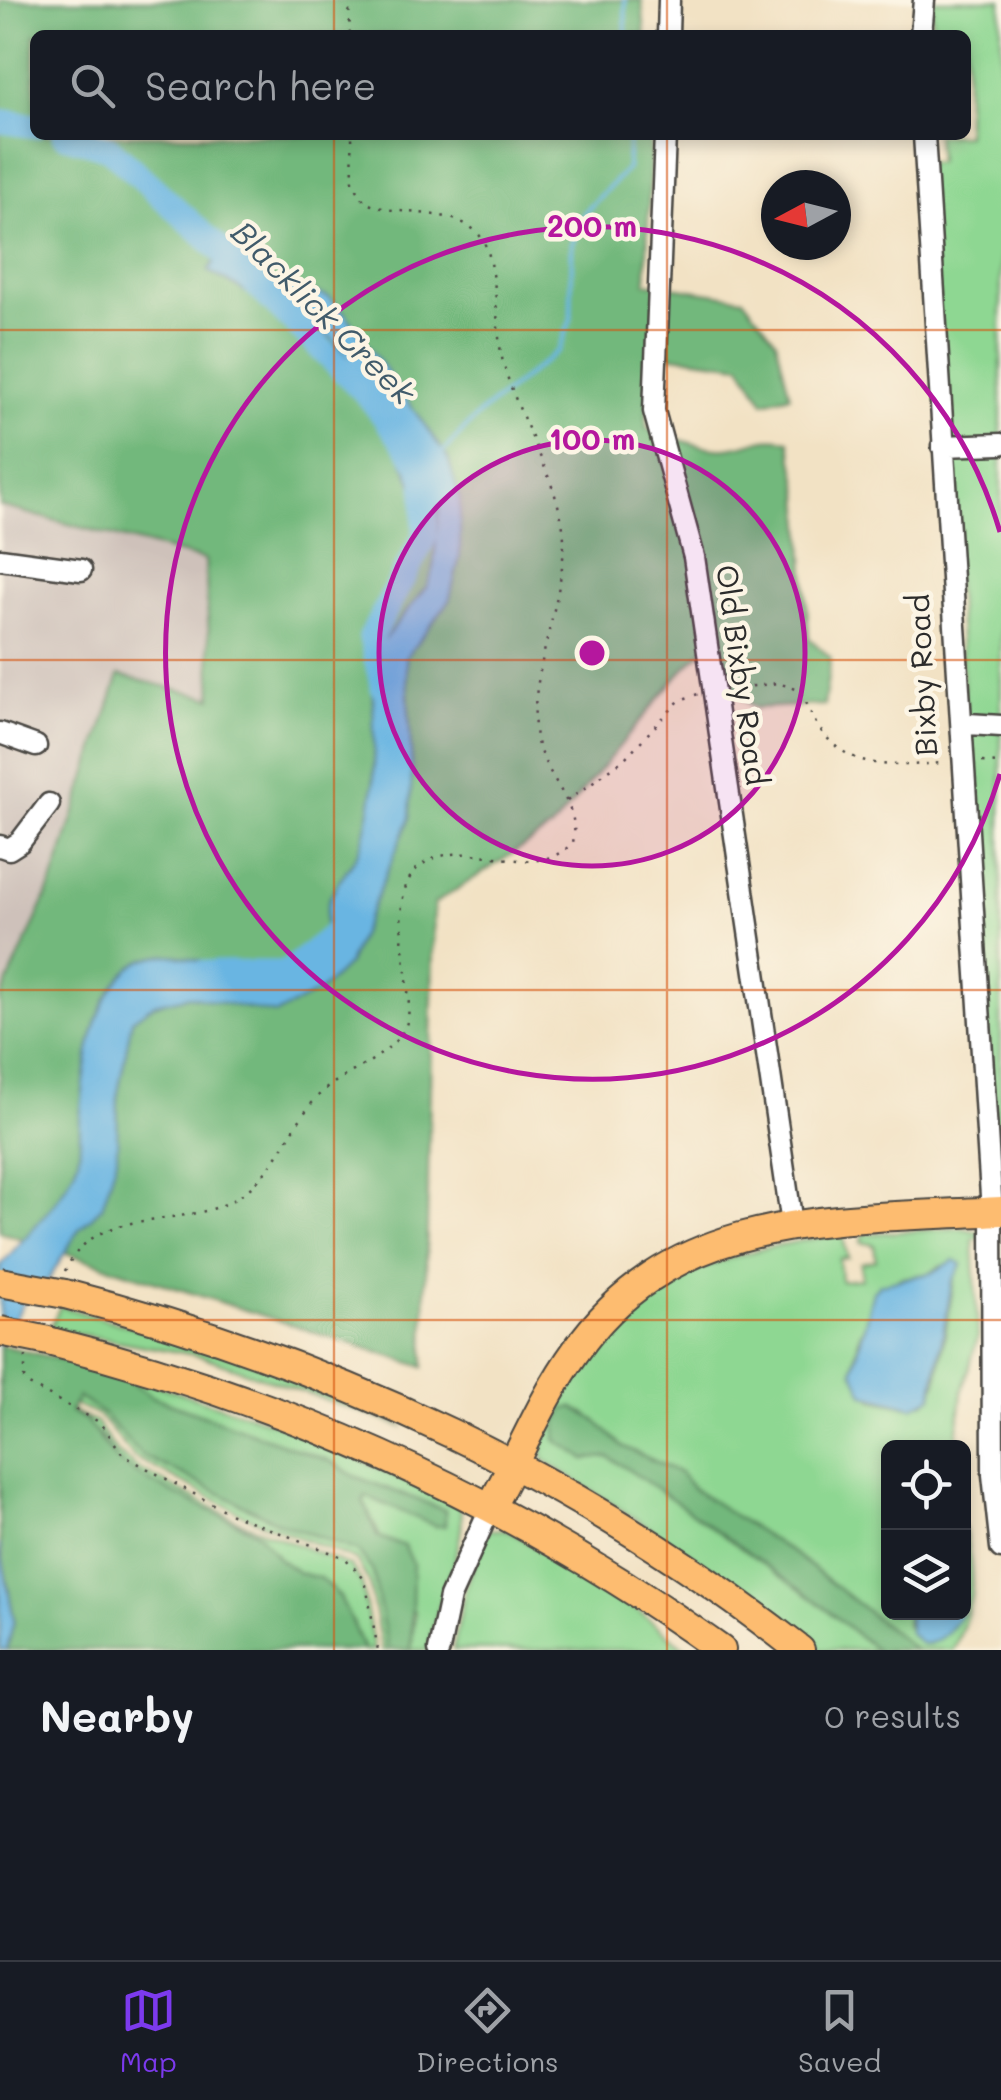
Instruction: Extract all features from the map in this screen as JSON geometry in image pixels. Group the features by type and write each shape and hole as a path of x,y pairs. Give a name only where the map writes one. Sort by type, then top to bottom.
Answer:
{"main road":[{"path":"492,1506 574,1353 622,1299 688,1255 742,1235 792,1224 996,1211"},
{"path":"0,1282 63,1288 224,1340 380,1399 514,1464 650,1544 800,1650"},
{"path":"0,1331 36,1345 175,1374 296,1416 492,1506 628,1586 721,1650"}],"street":[{"path":"668,30 669,0"},
{"path":"921,30 924,0"},
{"name":"Old Bixby Road","path":"665,140 654,411 694,557 792,1224"},
{"name":"Bixby Road","path":"924,140 961,762 996,1211 992,1458 1001,1548"},
{"path":"942,446 1001,444"},
{"path":"0,559 81,570"},
{"path":"968,724 1001,726"},
{"path":"0,734 36,746"},
{"path":"0,846 9,849 20,842 49,804"},
{"path":"439,1650 450,1597 492,1506"}],"path":[{"path":"348,0 350,30"},
{"path":"63,1288 82,1244 97,1234 144,1218 206,1211 238,1198 256,1182 318,1096 380,1055 404,1028 408,1018 404,897 412,872 438,856 458,851 524,860 554,857 573,842 576,832 566,802 540,755 535,722 539,681 562,582 564,537 553,492 508,382 496,333 491,262 483,240 454,220 365,202 353,183 352,140"},
{"path":"566,802 632,751 680,700 712,691 789,684 799,690 819,728 838,748 871,766 1001,762"},
{"path":"36,1345 24,1372 29,1384 101,1423 123,1455 229,1513 329,1551 358,1568 378,1650"}],"shaded area":[{"path":"0,506 205,560 212,699 119,675 52,884 0,1000"}],"green space":[{"path":"0,0 642,0 645,30 30,30 30,140 651,140 646,283 743,298 776,340 790,395 764,402 741,365 650,353 646,428 712,448 765,439 789,440 800,492 809,638 831,658 824,705 755,708 727,685 720,634 680,673 552,828 434,904 424,1367 0,1232 0,1000 52,884 119,675 212,698 205,560 0,506"},
{"path":"932,0 1001,0 1001,1211 926,163 938,162 936,140 971,140 971,30 932,30"},
{"path":"962,1228 979,1232 983,1238 973,1239 978,1336 962,1393 957,1440 881,1440 881,1620 907,1620 922,1644 930,1644 956,1620 965,1620 953,1650 916,1650 797,1556 693,1489 680,1473 622,1446 585,1413 585,1459 609,1457 816,1601 876,1650 821,1650 710,1567 544,1460 545,1433 569,1391 622,1321 652,1296 719,1262 842,1234 848,1258 839,1259 841,1281 861,1279 861,1263 876,1260 874,1245 861,1242 864,1234","holes":["941,1265 955,1275 937,1382 926,1402 905,1406 872,1399 853,1371 860,1333 898,1279 931,1273"]},
{"path":"60,1306 275,1369 404,1427 201,1356 50,1329"},
{"path":"0,1345 115,1372 153,1397 330,1461 354,1476 445,1510 445,1526 435,1526 366,1496 363,1500 377,1536 404,1546 413,1563 411,1650 388,1650 373,1572 358,1551 280,1523 140,1454 103,1414 78,1397 70,1412 85,1419 117,1461 152,1483 258,1533 279,1559 299,1573 320,1578 340,1597 364,1650 7,1650 14,1620 0,1543"},
{"path":"115,1372 293,1429 459,1505 460,1535 429,1650 411,1650 415,1614 363,1500 365,1496 445,1526 445,1510 354,1476 330,1461 153,1397"},
{"path":"77,1397 103,1414 140,1454 279,1523 358,1551 373,1572 388,1650 382,1650 369,1582 356,1560 252,1519 134,1457 100,1417 74,1404"},
{"path":"573,1407 595,1420 622,1446 680,1473 693,1489 797,1556 916,1650 876,1650 816,1601 609,1457 585,1459 556,1440 557,1421 564,1409"},
{"path":"71,1410 96,1423 118,1453 139,1469 241,1522 351,1566 362,1584 374,1650 364,1650 353,1622 320,1578 299,1573 279,1559 258,1533 152,1483 117,1461 103,1439"},
{"path":"506,1529 641,1613 688,1650 453,1650 465,1589 488,1530"}],"water":[{"path":"227,242 260,275 329,297 346,314 448,458 460,499 460,556 449,602 406,657 412,768 410,818 348,964 320,991 276,1014 190,996 155,1004 132,1020 118,1093 117,1159 102,1207 79,1229 50,1278 26,1299 0,1345 0,1266 53,1204 77,1163 89,1049 98,1016 114,986 135,964 158,956 183,957 259,978 284,977 316,961 328,903 358,853 369,814 374,773 373,689 377,648 427,586 433,571 439,507 427,490 417,494 380,408 331,338 208,271"},
{"path":"955,1260 962,1264 952,1283 932,1397 913,1407 864,1394 853,1371 873,1291 880,1284 931,1273"},
{"path":"0,1544 14,1620 7,1650 0,1650"},
{"path":"908,1620 956,1620 940,1638 929,1643 922,1644 909,1633"}],"waterway":[{"path":"625,0 626,30"},
{"name":"Blacklick Creek","path":"0,121 30,125"},
{"name":"Blacklick Creek","path":"81,140 109,148 224,253 368,395 425,471 425,536 371,637 383,687"},
{"path":"442,453 478,415 559,350 571,319 572,244 584,213 627,169 629,140"},
{"name":"Blacklick Creek","path":"202,973 287,973 341,928 345,919"}]}
